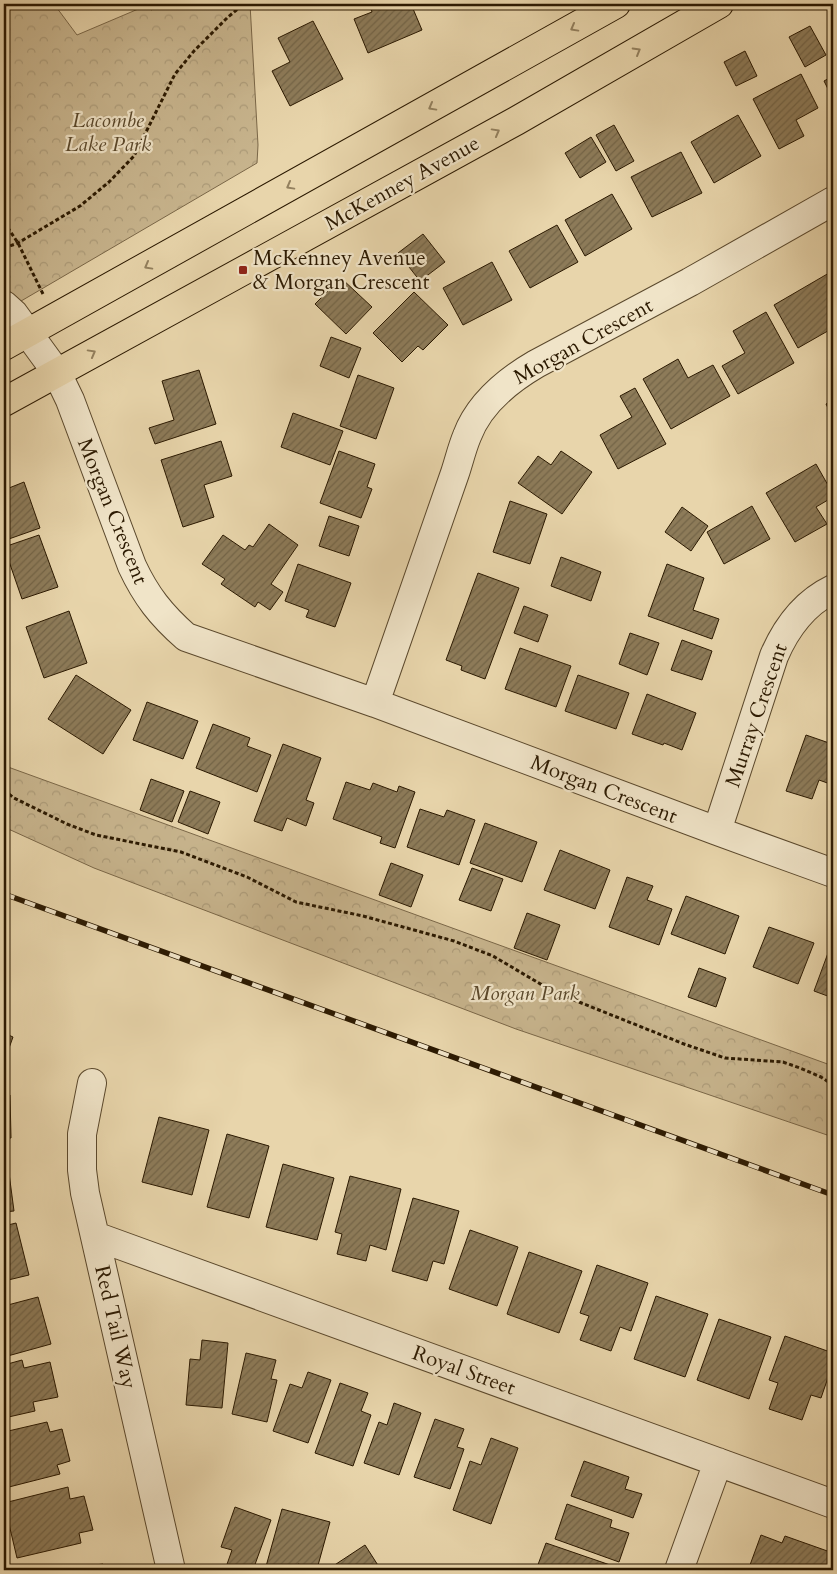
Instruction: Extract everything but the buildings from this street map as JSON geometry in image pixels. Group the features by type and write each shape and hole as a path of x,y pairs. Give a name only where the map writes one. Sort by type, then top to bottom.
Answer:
{"main road":[{"path":"4,346 616,4"},
{"name":"McKenney Avenue","path":"4,402 516,121 720,4"}],"street":[{"name":"Morgan Crescent","path":"375,703 456,473 467,436 476,418 488,402 518,375 536,364 690,282 833,201"},
{"name":"Morgan Crescent","path":"4,305 14,314 57,373 77,418 132,566 141,585 153,604 186,637 375,703 717,832 833,872"},
{"name":"Murray Crescent","path":"717,832 780,642 797,617 812,602 833,590"},
{"name":"Red Tail Way","path":"92,1083 83,1127 81,1151 85,1193 171,1570"},
{"name":"Royal Street","path":"95,1236 833,1504"},
{"path":"679,1570 718,1462"}],"path":[{"path":"4,248 18,243 80,206 110,182 134,156 175,74 228,16 244,4"},
{"path":"4,222 18,243 45,298"},
{"path":"4,790 14,798 67,824 96,835 181,852 247,877 296,902 363,916 454,942 493,956 554,992 684,1044 725,1058 783,1062 807,1071 833,1086"}],"green space":[{"name":"Lacombe Lake Park","path":"4,4 54,4 77,35 150,4 250,4 258,145 257,163 4,311"},
{"name":"Morgan Park","path":"4,756 8,767 833,1066 833,1137 516,1029 94,868 4,827"}],"railway":[{"path":"4,894 833,1195"}],"place":[{"name":"McKenney Avenue & Morgan Crescent","path":"243,270"}]}
